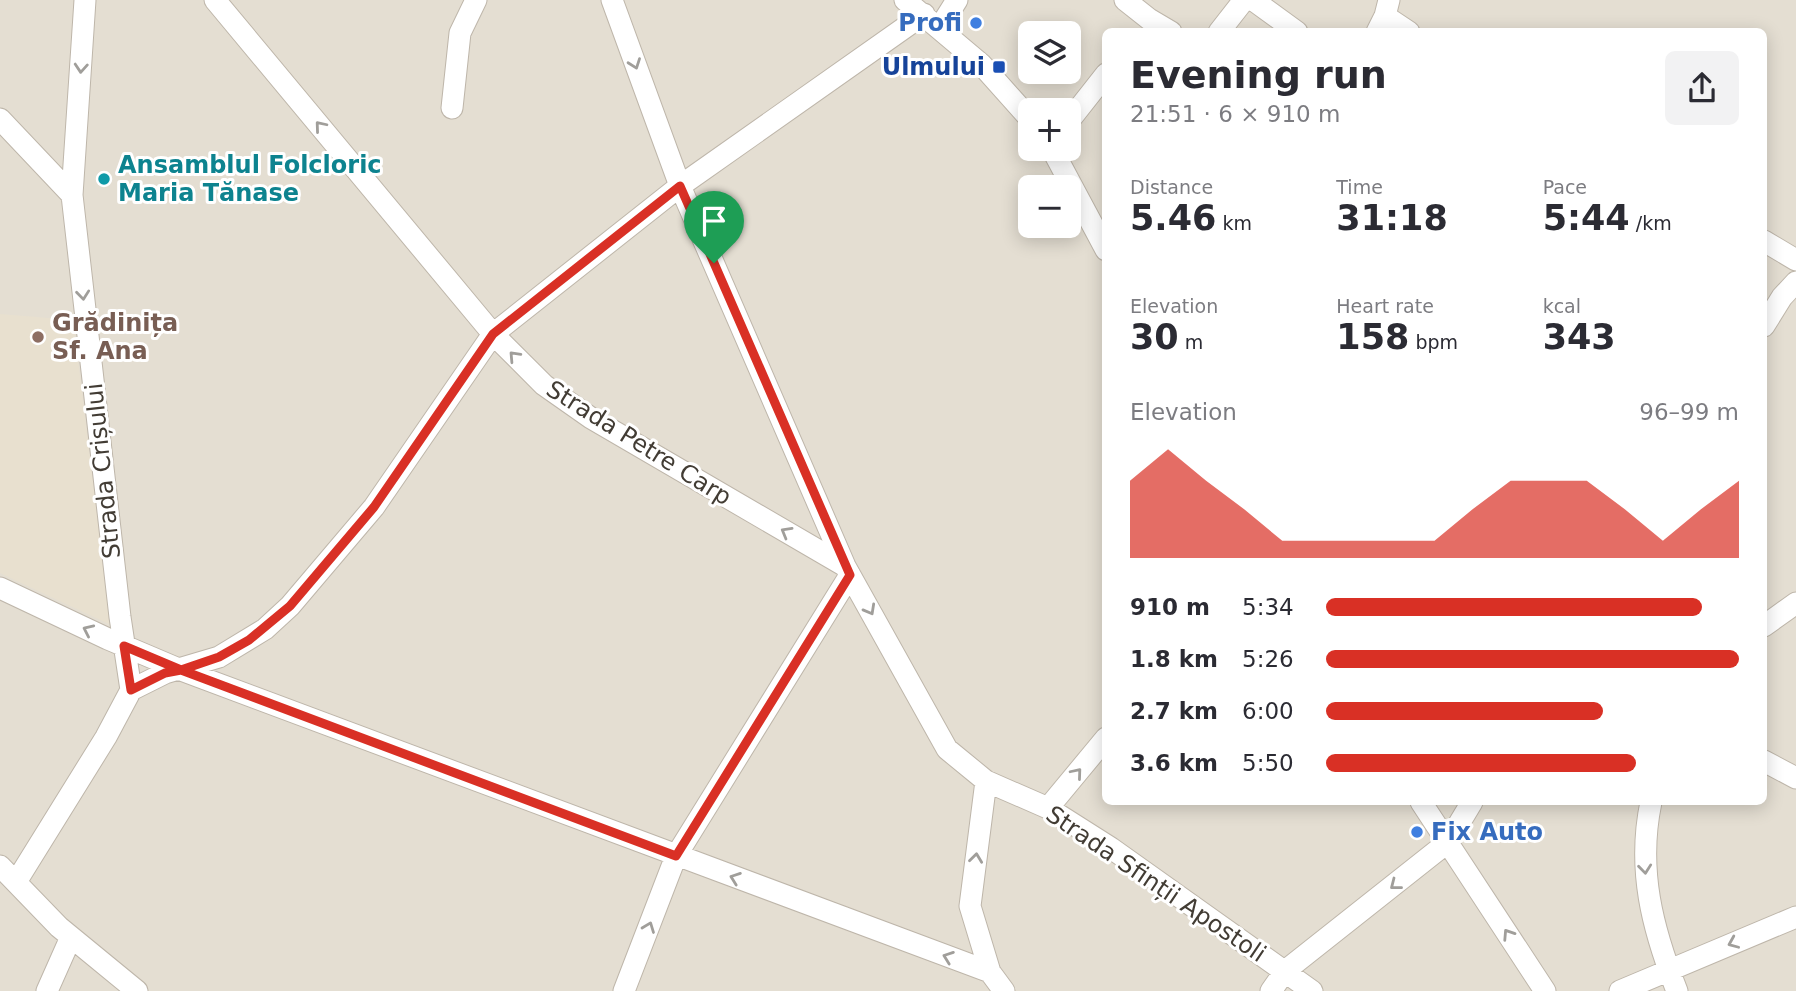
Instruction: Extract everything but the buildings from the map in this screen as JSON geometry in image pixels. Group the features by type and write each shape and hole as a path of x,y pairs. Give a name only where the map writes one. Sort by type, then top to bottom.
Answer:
{"street":[{"name":"Strada Crișului","path":"85,0 72,195 131,690"},
{"name":"Strada Petre Carp","path":"215,0 493,334 544,385 591,418 848,571"},
{"path":"452,108 460,33 476,0"},
{"name":"Strada Sfinții Apostoli","path":"611,0 680,186 848,571 947,750 986,781 1048,808 1111,848 1312,991"},
{"path":"905,0 981,64 1018,104"},
{"path":"16,883 106,737 131,690 165,673 219,657 249,640 290,606 374,507 493,334 680,186 932,21 957,0"},
{"path":"1125,0 1144,25"},
{"path":"1222,28 1244,0"},
{"path":"1253,0 1292,28"},
{"path":"1384,16 1403,28"},
{"path":"1081,106 1102,79"},
{"path":"0,119 72,195"},
{"path":"1058,161 1102,243"},
{"path":"1767,243 1796,260"},
{"path":"1767,321 1782,297 1796,282"},
{"path":"624,991 676,856 848,571"},
{"path":"0,588 181,670 990,972"},
{"path":"1767,624 1796,603"},
{"path":"1048,808 1102,743"},
{"path":"1767,763 1796,778"},
{"path":"986,781 970,906 990,972 1004,991"},
{"path":"1423,805 1545,991"},
{"path":"1271,991 1285,971 1448,842 1470,805"},
{"path":"1650,805 1645,829 1644,863 1657,937 1677,991"},
{"path":"0,866 71,937 137,991"},
{"path":"1620,991 1796,916"},
{"path":"47,991 71,937"}],"shaded area":[{"path":"0,0 1796,0 1796,991 0,991"},
{"path":"0,314 73,320 111,625 0,573"}],"place":[{"name":"Profi","path":"976,23"},
{"name":"Ulmului","path":"999,67"},
{"name":"Ansamblul Folcloric Maria Tănase","path":"104,179"},
{"name":"Grădinița Sf. Ana","path":"38,337"},
{"name":"Fix Auto","path":"1417,832"}],"route":[{"path":"714,263 680,186 493,334 374,507 316,577 265,629 219,657 181,670 124,646 131,690 165,673 181,670 676,856 850,575 714,263"}]}
